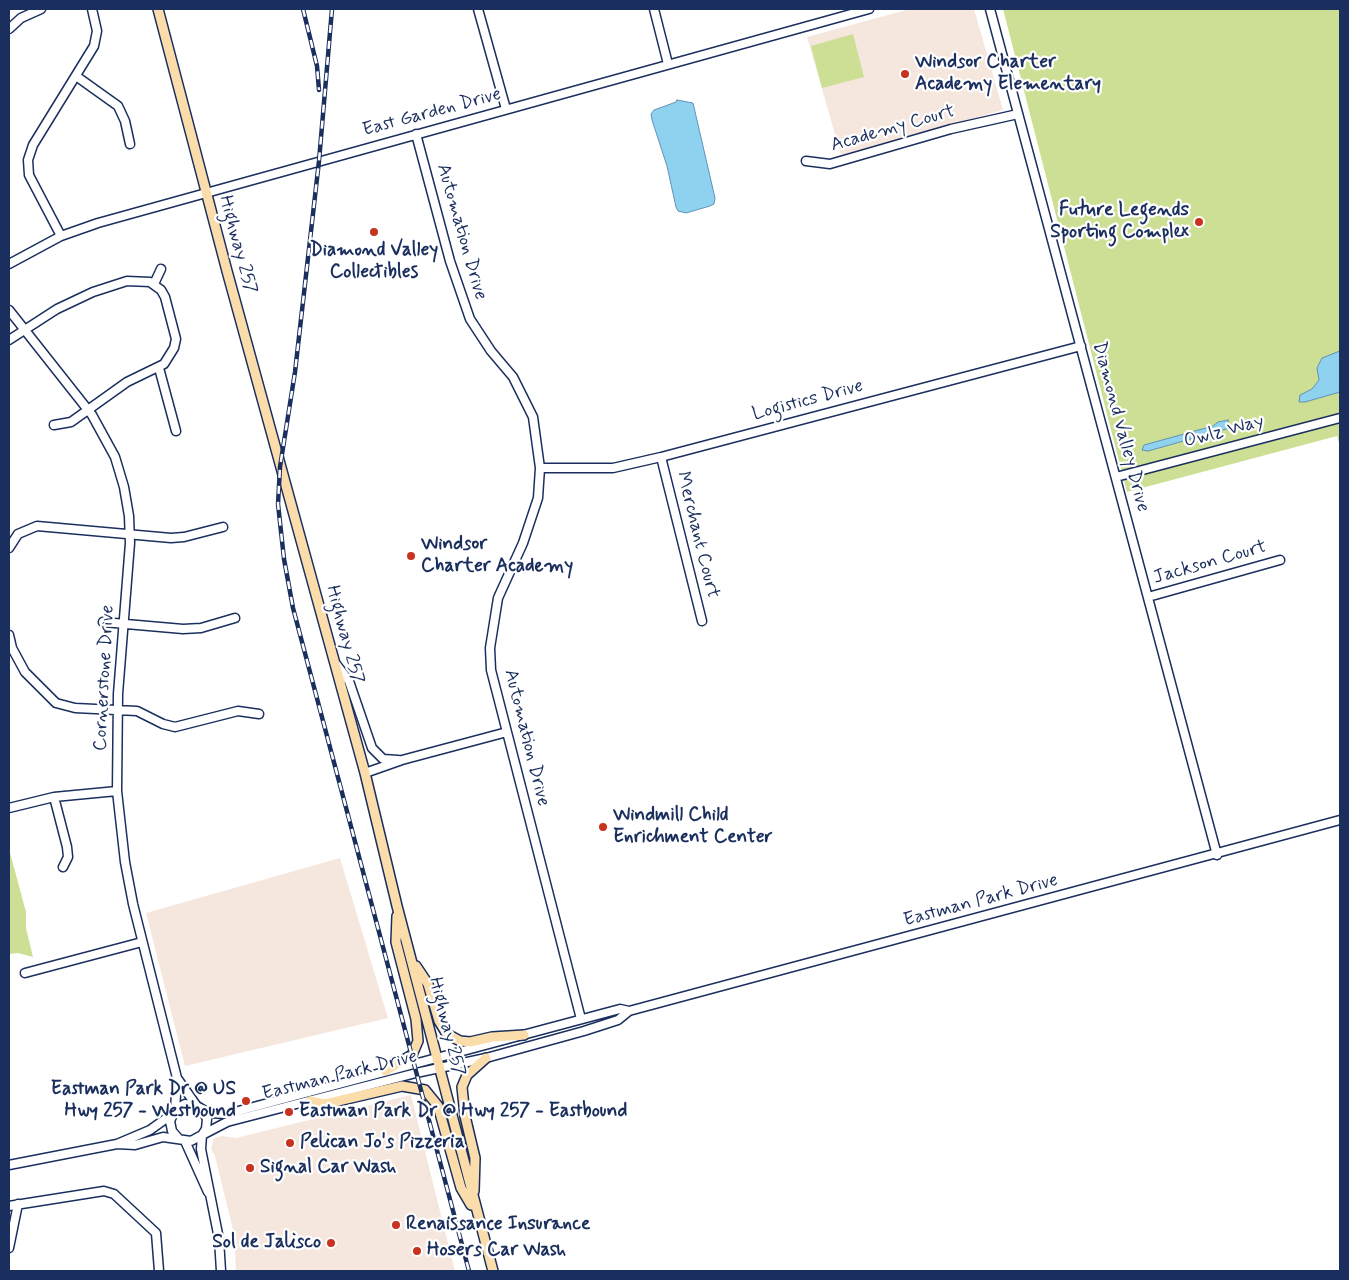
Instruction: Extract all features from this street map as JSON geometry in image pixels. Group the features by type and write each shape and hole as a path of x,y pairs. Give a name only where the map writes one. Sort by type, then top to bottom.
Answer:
{"main road":[{"name":"Highway 257","path":"158,9 365,773 397,906 473,1201 493,1271"},
{"path":"385,1072 412,1054 418,1041 416,1019 396,942 397,906"},
{"path":"412,959 428,984 439,1021 447,1034 460,1041 470,1042 492,1037 524,1035"},
{"path":"473,1201 475,1158 462,1087 467,1075 486,1058"},
{"path":"310,1101 325,1104 402,1086 424,1090 438,1106 461,1188 477,1216"}],"street":[{"path":"9,29 20,18 40,9"},
{"path":"61,236 29,175 28,160 33,145 76,76 96,39 96,25 92,9"},
{"path":"478,9 506,110"},
{"path":"654,9 668,64"},
{"name":"East Garden Drive","path":"9,264 61,236 98,223 206,191 869,9"},
{"name":"Diamond Valley Drive","path":"990,9 1218,855"},
{"path":"76,76 118,106 125,121 130,144"},
{"name":"Academy Court","path":"806,161 830,164 965,126 1018,114"},
{"name":"Automation Drive","path":"416,134 462,299 470,319 491,351 514,377 533,417 540,468 538,498 523,543 503,585 494,612 490,648 491,670 581,1019"},
{"path":"154,284 161,269"},
{"path":"9,340 57,309 118,284 134,280 154,284 165,297 176,339 170,356 159,368 127,382 71,422 54,425"},
{"name":"Cornerstone Drive","path":"9,310 89,410 108,441 120,471 128,505 130,534 117,709 117,791 128,881 177,1078 173,1113"},
{"name":"Logistics Drive","path":"540,468 613,468 1081,346"},
{"path":"159,368 176,431"},
{"name":"Owlz Way","path":"1116,477 1340,418"},
{"name":"Merchant Court","path":"661,457 702,620"},
{"path":"9,548 18,534 37,526 179,537 223,527"},
{"name":"Jackson Court","path":"1148,597 1280,560"},
{"path":"103,622 183,629 207,627 235,618"},
{"path":"9,635 12,648 24,672 52,700 75,708 117,709 142,712 163,724 175,727 238,711 259,714"},
{"path":"334,660 348,681 375,753 383,759 402,760"},
{"path":"365,773 402,760 507,732"},
{"path":"9,808 54,796 117,791"},
{"path":"54,796 67,847 68,857 63,867"},
{"name":"Eastman Park Drive","path":"199,1108 217,1115 226,1114 385,1072 438,1063 486,1058 618,1020 629,1011 1218,855 1340,820"},
{"path":"25,973 142,942"},
{"name":"Eastman Park Drive","path":"203,1134 227,1122 310,1101 524,1035 620,1009 629,1011"},
{"name":"Cornerstone Drive","path":"177,1078 199,1108"},
{"path":"9,1165 117,1144 150,1130 185,1104 199,1108 207,1119 201,1149 219,1239 221,1271"},
{"path":"173,1113 170,1126 194,1158 200,1178 209,1194"},
{"path":"117,1144 135,1145 162,1137 191,1141 203,1134"},
{"path":"9,1206 104,1191 114,1194 156,1233 159,1271"},
{"path":"9,1248 18,1204"}],"shaded area":[{"name":"Windsor Charter Academy Elementary","path":"910,9 974,9 1003,110 841,155 807,37"},
{"path":"340,858 388,1018 185,1066 146,913"},
{"path":"411,1095 455,1271 236,1271 234,1234 215,1156 211,1149 214,1138 222,1136 236,1138"}],"green space":[{"name":"Future Legends Sporting Complex","path":"1003,9 1340,9 1340,447 1337,436 1127,492"},
{"path":"853,34 864,77 822,88 811,46"},
{"path":"9,849 26,912 26,928 33,957 18,953 9,954"}],"water":[{"path":"677,100 693,103 715,198 714,204 686,213 678,211 676,207 667,166 651,114 654,110"},
{"path":"1340,351 1340,392 1299,402 1300,395 1312,389 1319,380 1317,368 1322,358"},
{"path":"1228,420 1230,428 1148,451 1142,450 1144,445"}],"railway":[{"path":"303,9 317,66 319,90"},
{"path":"332,9 319,161 295,372 280,467 278,504 284,559 293,608 469,1271"}],"place":[{"name":"Windsor Charter Academy Elementary","path":"905,74"},
{"name":"Future Legends Sporting Complex","path":"1199,222"},
{"name":"Diamond Valley Collectibles","path":"374,232"},
{"name":"Windsor Charter Academy","path":"411,556"},
{"name":"Windmill Child Enrichment Center","path":"603,827"},
{"name":"Eastman Park Dr @ US Hwy 257 - Westbound","path":"246,1101"},
{"name":"Eastman Park Dr @ Hwy 257 - Eastbound","path":"289,1112"},
{"name":"Pelican Jo's Pizzeria","path":"290,1143"},
{"name":"Signal Car Wash","path":"250,1168"},
{"name":"Renaissance Insurance","path":"396,1225"},
{"name":"Sol de Jalisco","path":"331,1243"},
{"name":"Hosers Car Wash","path":"417,1251"}]}
